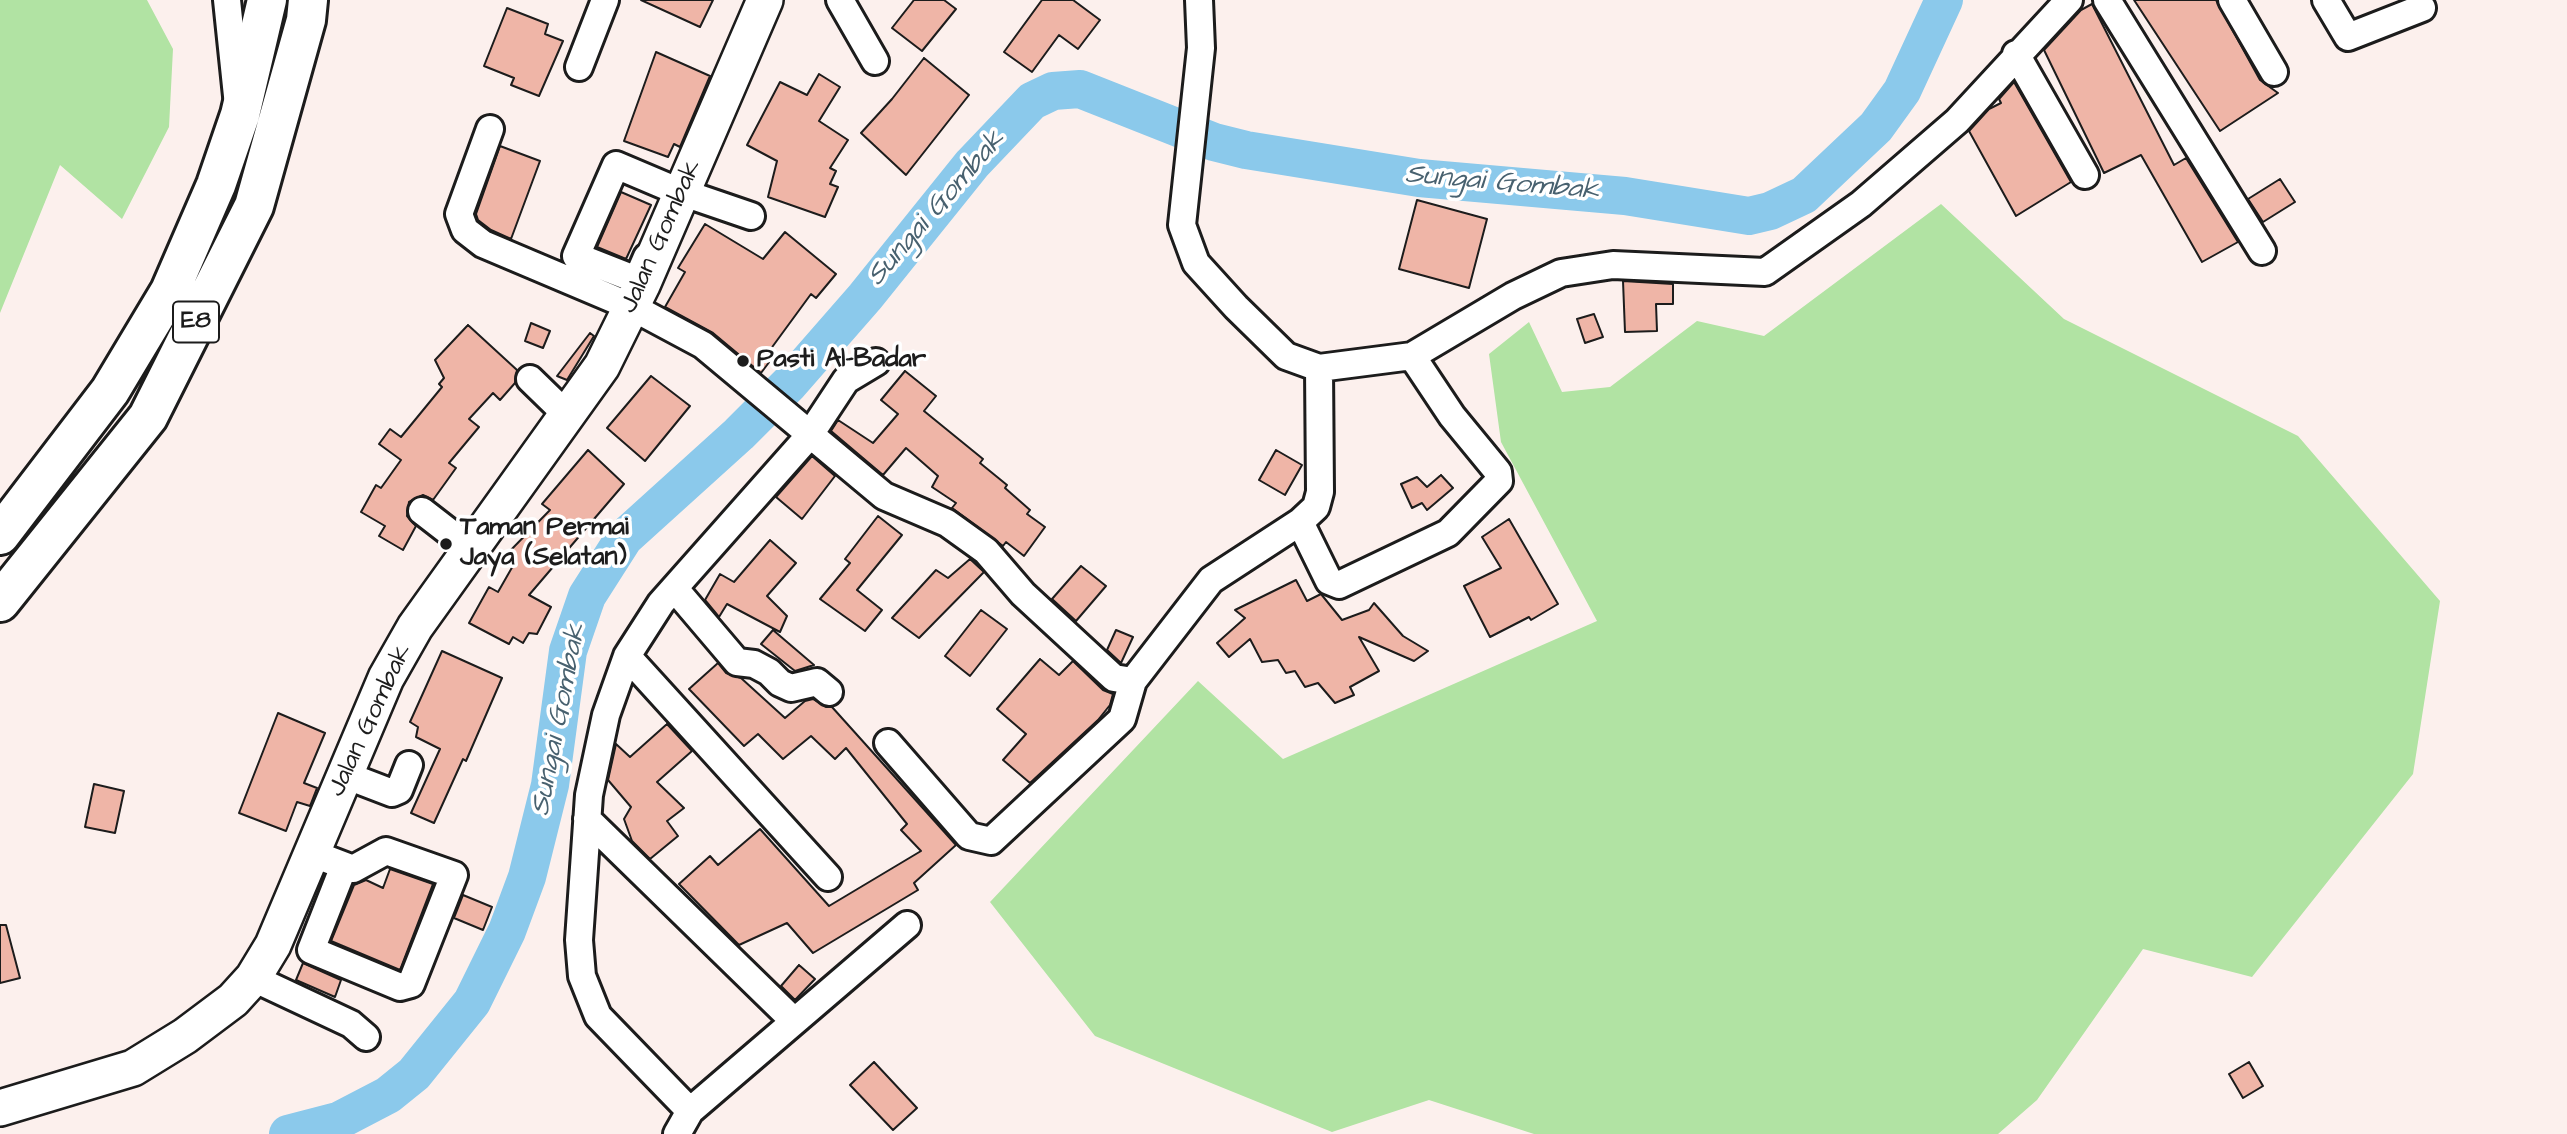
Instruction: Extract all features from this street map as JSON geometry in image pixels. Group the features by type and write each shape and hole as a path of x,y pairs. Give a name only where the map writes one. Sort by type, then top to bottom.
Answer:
{"highway":[{"name":"E8","path":"0,535 110,391 170,291 216,186 240,115 267,0"},
{"name":"E8","path":"0,602 148,417 254,206 306,20 308,0"}],"main road":[{"name":"Jalan Gombak","path":"0,1108 133,1068 186,1036 233,1000 253,978 274,945 386,678 415,627 601,366 632,307 679,190 765,0"}],"street":[{"path":"226,0 240,115"},
{"path":"579,66 605,0"},
{"path":"840,0 875,61"},
{"path":"1199,0 1201,48 1182,225 1196,263 1236,307 1286,356 1319,368 1412,356 1513,296 1560,274 1613,265 1765,272 1861,204 1957,121 2016,54 2069,0"},
{"path":"2107,0 2262,251"},
{"path":"2232,0 2273,72"},
{"path":"2326,0 2348,37 2422,8"},
{"path":"2016,54 2085,175"},
{"path":"490,129 459,214 465,230 482,244 632,307 702,345 884,496 947,523 986,551 1023,594 1114,678 1133,681"},
{"path":"679,190 751,216"},
{"path":"1300,522 1329,581 1339,585 1448,533 1499,481 1498,472 1452,416 1412,356"},
{"path":"690,1111 598,1016 582,976 579,940 589,795 606,715 627,656 661,603 809,436 846,380 876,362"},
{"path":"888,743 969,836 990,841 1122,719 1133,681 1211,580 1300,522 1316,507 1320,492 1319,368"},
{"path":"530,379 567,415"},
{"path":"422,511 471,549"},
{"path":"675,589 737,662 754,664 791,688 804,682 817,682 829,692"},
{"path":"627,656 828,877"},
{"path":"345,775 392,793 399,790 409,765"},
{"path":"587,819 794,1021"},
{"path":"311,853 353,869 386,851 454,875 411,984 400,986 311,950 344,866"},
{"path":"677,1134 690,1111 906,925"},
{"path":"253,978 351,1024 366,1037"}],"green space":[{"path":"0,0 147,0 173,49 169,127 122,219 60,165 0,313"},
{"path":"1941,204 2064,319 2298,436 2440,601 2413,774 2252,977 2143,949 2037,1100 1998,1134 1534,1134 1429,1100 1332,1132 1095,1036 990,902 1198,681 1283,759 1597,621 1501,442 1489,354 1529,322 1562,392 1610,387 1697,321 1764,336"}],"building":[{"path":"641,0 713,0 700,27"},
{"path":"914,0 944,0 956,9 922,51 892,28"},
{"path":"1042,0 1073,0 1100,20 1078,49 1059,35 1032,72 1004,52"},
{"path":"2134,0 2216,0 2260,80 2278,93 2220,131"},
{"path":"2092,4 2174,165 2186,158 2238,242 2202,262 2141,155 2104,173 2044,50 2081,10"},
{"path":"507,8 548,24 545,34 563,41 539,96 511,85 514,78 484,66"},
{"path":"656,52 710,76 680,147 674,144 668,157 624,141"},
{"path":"924,58 969,95 906,175 861,133"},
{"path":"819,74 840,87 819,121 848,140 830,168 836,171 830,184 838,187 825,217 768,197 777,161 747,145 780,82 807,95"},
{"path":"2014,82 2071,182 2016,216 1969,131 1989,109 2001,103 1999,99"},
{"path":"500,146 540,161 511,239 491,230 478,220 476,214"},
{"path":"2280,179 2295,202 2263,222 2248,199"},
{"path":"621,192 651,205 626,259 597,247"},
{"path":"1417,200 1487,219 1469,288 1399,269"},
{"path":"705,224 763,259 785,232 836,274 816,298 811,294 770,350 776,353 761,373 713,333 665,307 685,272 678,268"},
{"path":"1623,281 1673,284 1673,304 1656,304 1657,331 1625,332"},
{"path":"1594,314 1603,337 1585,343 1577,319"},
{"path":"531,323 550,331 543,348 525,341"},
{"path":"468,325 517,370 515,383 500,400 493,393 469,419 479,427 449,463 456,468 433,500 423,495 409,502 407,516 416,526 403,550 379,536 385,526 361,512 376,485 381,488 401,460 379,444 390,429 401,437 442,387 439,384 444,378 435,360"},
{"path":"590,333 594,336 567,380 557,376"},
{"path":"905,371 936,396 924,411 983,459 980,463 1007,485 1005,488 1030,510 1027,514 1045,527 1024,556 1006,542 1003,546 952,508 956,503 932,487 938,476 906,448 883,475 831,431 838,420 873,443 898,414 881,400"},
{"path":"651,376 690,406 645,461 607,428"},
{"path":"588,450 624,484 529,595 551,607 537,634 529,633 523,643 513,637 509,644 469,623 489,587 498,592 514,564 505,556 550,510 542,504"},
{"path":"1276,450 1302,465 1285,495 1259,480"},
{"path":"812,456 835,476 802,519 776,497"},
{"path":"1441,475 1453,488 1427,510 1422,503 1412,508 1401,484 1417,477 1427,487"},
{"path":"878,516 902,535 857,590 882,610 865,631 820,599 850,563 845,559"},
{"path":"1509,519 1558,604 1531,620 1529,617 1490,637 1464,586 1501,568 1482,537"},
{"path":"770,540 796,563 767,596 787,616 780,632 727,604 719,617 705,600 720,574 734,582"},
{"path":"970,559 984,572 919,638 892,618 936,570 948,578"},
{"path":"1081,566 1106,586 1076,621 1052,599"},
{"path":"1296,580 1307,601 1321,594 1342,620 1369,610 1374,603 1403,636 1428,651 1414,661 1359,637 1379,671 1350,687 1354,695 1335,703 1318,683 1305,687 1295,671 1286,673 1278,660 1262,662 1250,639 1229,657 1217,643 1245,618 1235,610"},
{"path":"981,610 1007,629 970,676 945,656"},
{"path":"773,630 814,665 795,671 761,644"},
{"path":"1116,630 1133,637 1121,663 1107,650"},
{"path":"442,651 502,678 466,761 463,759 434,823 411,813 440,749 416,737 418,727 410,722"},
{"path":"1040,659 1059,675 1073,661 1103,690 1113,694 1110,705 1098,720 1030,783 1003,760 1026,734 997,709"},
{"path":"718,663 726,673 741,678 785,718 805,701 813,699 826,707 832,707 956,845 914,883 918,890 813,953 787,923 739,945 679,884 710,856 718,865 760,829 829,906 921,851 901,830 907,824 846,748 835,759 811,736 783,759 758,734 744,746 689,689"},
{"path":"278,713 325,733 304,783 317,788 310,806 297,802 286,831 239,813"},
{"path":"667,724 692,751 657,782 684,808 667,821 678,836 650,859 632,841 624,819 631,807 608,780 616,744 630,757"},
{"path":"94,784 124,791 115,833 85,827"},
{"path":"390,869 433,884 400,970 331,941 354,885 366,880 383,888"},
{"path":"463,895 492,907 483,930 454,918"},
{"path":"0,925 6,925 20,978 0,983"},
{"path":"303,963 341,980 335,997 296,980"},
{"path":"799,965 815,979 795,1000 781,986"},
{"path":"874,1062 917,1108 893,1130 850,1085"},
{"path":"2249,1062 2263,1086 2243,1098 2229,1074"}],"waterway":[{"name":"Sungai Gombak","path":"288,1134 338,1121 388,1095 414,1074 472,1002 507,931 527,877 550,785 568,651 587,596 624,538 739,434 789,384 865,297 972,164 1032,101 1053,91 1080,89 1214,142 1246,150 1419,178 1625,196 1749,216 1770,211 1804,195 1876,127 1902,91 1944,0"}],"place":[{"name":"Pasti Al-Badar","path":"743,361"},
{"name":"Taman Permai Jaya (Selatan)","path":"446,544"}]}
